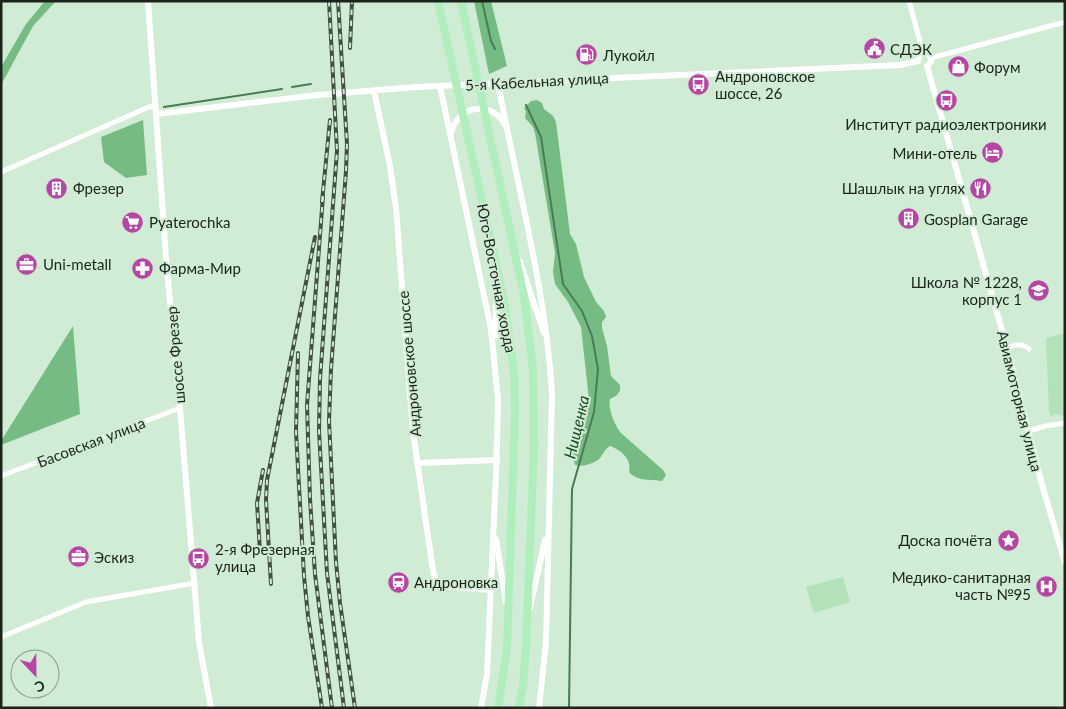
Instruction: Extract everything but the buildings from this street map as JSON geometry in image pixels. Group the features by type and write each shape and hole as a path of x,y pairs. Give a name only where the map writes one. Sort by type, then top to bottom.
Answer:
{"main road":[{"name":"Юго-Восточная хорда","path":"438,1 497,268 510,332 514,372 515,411 507,649 498,708"},
{"name":"Юго-Восточная хорда","path":"461,1 524,296 534,369 534,447 527,622 523,686 519,708"}],"street":[{"name":"шоссе Фрезер","path":"148,1 166,258 199,642 211,708"},
{"path":"909,1 923,53"},
{"path":"932,58 1065,22"},
{"path":"923,53 927,53 932,58"},
{"path":"923,53 918,57 918,61 922,66 927,66 932,58"},
{"name":"5-я Кабельная улица","path":"157,114 318,95 440,86 900,65 918,61"},
{"name":"Авиамоторная улица","path":"927,66 1007,348 1041,481 1065,563"},
{"path":"498,83 544,314 549,349 552,394 549,524 546,643 540,708"},
{"path":"440,86 491,329 498,400 491,590 486,674 481,708"},
{"name":"Андроновское шоссе","path":"374,92 390,166 396,208 413,432 435,578 443,586 491,590"},
{"path":"1,172 149,107 156,106"},
{"path":"452,142 451,132 454,123 464,112 474,109 484,108 493,112 504,122 508,131"},
{"path":"511,236 549,349"},
{"path":"495,358 497,268"},
{"path":"1007,348 1019,344 1024,345 1028,350"},
{"name":"Басовская улица","path":"1,476 180,408"},
{"path":"1029,431 1065,423"},
{"path":"418,464 496,460"},
{"path":"527,622 549,524"},
{"path":"494,525 508,612"},
{"path":"1,638 86,602 195,583"}],"green space":[{"path":"45,1 56,1 33,26 1,85 1,67 26,24"},
{"path":"474,1 491,1 507,66 489,74"},
{"path":"537,100 542,103 544,109 553,116 556,122 570,234 576,244 584,277 596,302 604,311 606,317 602,322 602,328 607,346 611,376 620,385 620,391 610,399 612,416 621,433 663,470 666,475 662,481 640,479 633,475 629,472 629,463 625,456 610,446 594,462 575,465 571,448 589,400 581,327 568,302 555,284 553,272 555,253 535,133 533,127 525,118 526,112 524,108 531,101"},
{"path":"143,120 147,175 126,178 104,162 101,137"},
{"path":"73,326 80,414 1,445 1,441"},
{"path":"1065,333 1065,416 1055,414 1051,417 1049,410 1046,338"},
{"path":"843,577 850,602 814,613 806,587"}],"waterway":[{"name":"Нищенка","path":"482,1 491,41 495,49"},
{"path":"292,87 311,84"},
{"path":"164,107 282,89"},
{"name":"Нищенка","path":"526,105 541,137 563,284 582,311 592,336 598,369 594,412 572,489 569,708"}],"railway":[{"path":"329,1 337,151 320,379 319,431 327,573 344,708"},
{"path":"338,1 347,144 329,421 336,562 355,708"},
{"path":"350,48 352,1"},
{"path":"322,202 330,120"},
{"path":"323,196 307,405 315,574 332,708"},
{"path":"271,584 266,500 267,480 315,237"},
{"path":"298,353 296,432 304,576 322,708"},
{"path":"260,551 257,503 263,470"}],"place":[{"name":"СДЭК","path":"874,49"},
{"name":"Лукойл","path":"587,55"},
{"name":"Форум","path":"958,67"},
{"name":"Андроновское шоссе, 26","path":"699,85"},
{"name":"Институт радиоэлектроники","path":"946,101"},
{"name":"Мини-отель","path":"993,153"},
{"name":"Фрезер","path":"57,188"},
{"name":"Шашлык на углях","path":"981,188"},
{"name":"Gosplan Garage","path":"908,219"},
{"name":"Pyaterochka","path":"133,222"},
{"name":"Uni-metall","path":"27,264"},
{"name":"Фарма-Мир","path":"143,268"},
{"name":"Школа № 1228, корпус 1","path":"1038,291"},
{"name":"Доска почёта","path":"1008,540"},
{"name":"Эскиз","path":"78,557"},
{"name":"2-я Фрезерная улица","path":"199,558"},
{"name":"Андроновка","path":"398,582"},
{"name":"Медико-санитарная часть №95","path":"1047,586"}]}
